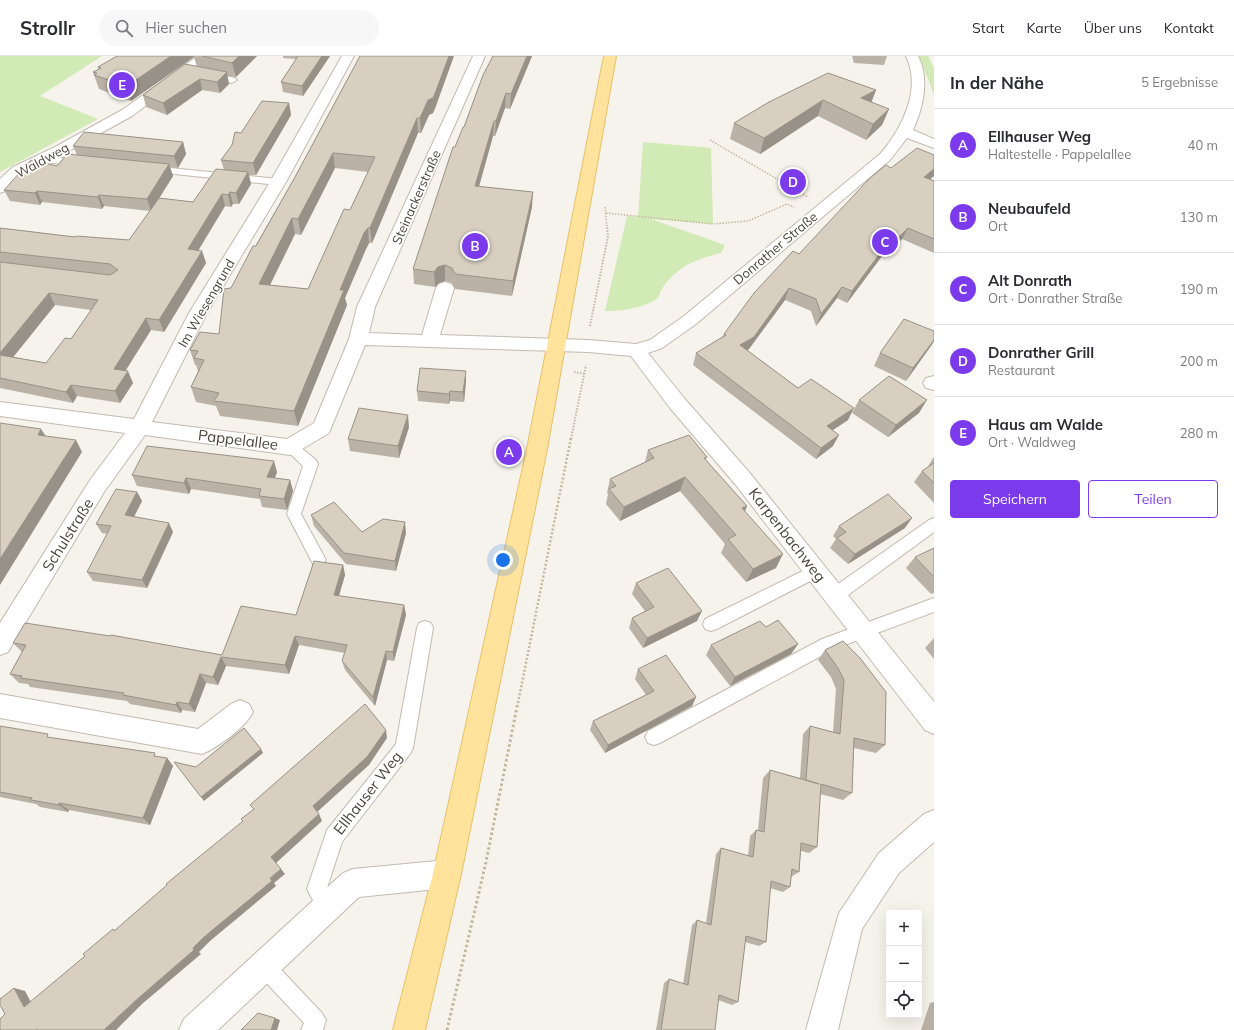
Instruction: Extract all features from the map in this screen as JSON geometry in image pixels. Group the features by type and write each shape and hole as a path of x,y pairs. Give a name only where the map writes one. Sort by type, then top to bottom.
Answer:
{"main road":[{"path":"409,1030 447,874 538,449 610,56"}],"street":[{"name":"Waldweg","path":"0,188 18,170 127,113 206,56"},
{"name":"Im Wiesengrund","path":"139,428 198,313 278,182 348,56"},
{"name":"Steinackerstraße","path":"358,339 366,307 479,56"},
{"name":"Donrather Straße","path":"556,346 588,346 636,350 656,344 690,320 818,211 885,157 905,132 915,111 917,86 915,62 912,56"},
{"path":"905,132 934,144"},
{"path":"429,341 445,288"},
{"path":"358,339 556,346"},
{"name":"Pappelallee","path":"0,409 290,447 322,428 358,339"},
{"name":"Karpenbachweg","path":"636,350 677,403 742,478 934,722"},
{"name":"Schulstraße","path":"0,644 97,486 139,428"},
{"path":"0,706 202,742 240,712"},
{"path":"822,1030 849,923 889,863 934,824"},
{"path":"195,1030 263,965 353,883 447,874"}],"lane":[{"path":"185,71 232,80"},
{"path":"40,159 96,164"},
{"path":"144,168 278,182"},
{"path":"290,447 311,464 294,514 318,560"},
{"path":"834,596 934,524"},
{"path":"711,624 816,571"},
{"path":"654,737 828,644 934,605"},
{"name":"Ellhauser Weg","path":"326,907 316,889 334,837 404,748 425,628"},
{"path":"263,965 315,1020 312,1030"}],"path":[{"path":"710,140 818,211"},
{"path":"448,1030 486,862 585,374 588,346 608,236 606,200"},
{"path":"606,213 713,224 748,221 787,204 818,211"}],"green space":[{"path":"0,56 102,56 40,96 98,119 0,172"},
{"path":"919,56 928,56 934,68 934,95"},
{"path":"643,142 711,148 713,224 651,219 725,245 721,253 697,260 678,271 666,283 659,296 654,301 633,308 617,311 605,311 627,216 638,217"}],"building":[{"path":"117,56 171,56 127,86 94,75 97,73 93,72 101,68 98,67"},
{"path":"202,56 239,56 232,63"},
{"path":"298,56 322,56 302,86 281,82"},
{"path":"360,56 449,56 433,98 428,100 420,118 417,118 370,228 368,228 364,233 340,290 344,290 294,411 214,401 219,393 191,387 204,360 194,358 198,351 190,350 200,332 219,334 224,289 231,288 253,246 256,246","holes":["333,153 375,157 350,210 344,209 308,289 259,284 292,218 298,219"]},
{"path":"493,56 527,56 511,94 506,93 496,121 494,121 475,186 533,192 513,281 455,274 452,268 445,265 438,267 434,272 413,269 453,147 455,147 464,127 483,75"},
{"path":"185,64 227,72 217,82 200,79 163,103 143,95"},
{"path":"828,73 876,90 861,98 889,109 873,124 823,100 764,138 734,123 769,102"},
{"path":"262,101 289,103 253,163 221,160 232,145 235,132 241,133"},
{"path":"84,132 183,142 174,156 73,146"},
{"path":"917,148 934,155 934,169 924,177 934,181 934,239 908,228 894,242 890,240 852,291 842,287 821,314 816,299 789,288 754,337 740,345 798,388 811,379 854,408 827,426 839,435 821,448 696,353 726,335 724,334 754,293 793,251 799,254 870,178 886,165 891,168"},
{"path":"67,154 169,164 147,199 4,190 31,160 57,166"},
{"path":"216,169 248,172 236,193 230,192 228,195 222,194 188,249 202,251 159,320 146,318 114,369 128,371 115,391 71,385 66,392 0,378 0,355 46,363 65,338 71,339 98,300 49,293 0,353 0,262 110,275 118,270 110,264 0,252 0,228 75,237 129,240 159,198 193,202"},
{"path":"904,319 934,331 934,340 913,368 880,353"},
{"path":"420,368 466,371 463,392 450,391 449,394 417,391"},
{"path":"889,376 927,400 896,425 859,400"},
{"path":"359,408 408,415 398,446 348,439"},
{"path":"0,423 41,429 38,435 76,440 0,559"},
{"path":"689,435 707,457 704,458 747,506 742,508 783,554 753,569 728,539 736,535 685,477 624,507 609,489 616,486 610,479 654,458 648,450"},
{"path":"147,446 274,461 267,477 290,480 284,499 259,496 261,489 186,478 184,483 132,475"},
{"path":"934,463 934,483 922,471"},
{"path":"116,489 137,492 125,515 169,523 142,580 87,572 111,526 96,524"},
{"path":"888,494 912,518 855,554 837,538 846,532 839,526"},
{"path":"334,502 362,532 383,519 405,522 395,561 344,553 311,515"},
{"path":"934,548 934,577 915,557"},
{"path":"314,561 343,565 334,595 404,605 393,652 386,651 373,697 342,661 347,645 295,636 285,665 221,657 213,677 200,674 189,704 177,702 176,705 123,695 124,693 21,678 22,676 10,674 26,645 13,643 25,623 111,635 222,655 241,606 296,615"},
{"path":"668,568 702,611 647,638 632,618 654,607 636,583"},
{"path":"778,620 798,644 735,677 711,645 760,621 766,627"},
{"path":"843,641 860,658 886,692 885,745 854,738 852,793 821,784 817,847 801,843 799,872 792,869 790,887 771,881 766,942 746,936 738,1002 719,995 715,1030 661,1030 669,979 688,985 697,920 711,925 721,848 753,857 756,830 764,832 770,770 819,784 806,780 810,726 840,734 844,680 838,668 825,650"},
{"path":"666,655 696,697 608,745 593,721 654,691 638,669"},
{"path":"365,704 386,730 367,757 313,806 319,814 271,857 281,869 270,878 272,881 204,937 193,948 194,950 104,1030 0,1030 0,1019 5,1014 0,1005 0,999 14,988 24,1007 85,956 83,954 113,929 114,931 167,885 166,884 243,821 241,819 254,809 250,805"},
{"path":"0,726 48,734 47,737 155,753 154,756 167,758 143,818 59,803 59,805 31,800 32,798 0,792"},
{"path":"244,728 261,749 201,797 174,762 196,767"},
{"path":"258,1013 275,1018 271,1030 241,1030"}],"place":[{"name":"Haus am Walde","path":"122,85"},
{"name":"Donrather Grill","path":"793,182"},
{"name":"Alt Donrath","path":"885,242"},
{"name":"Neubaufeld","path":"475,246"},
{"name":"Ellhauser Weg","path":"509,452"}]}
